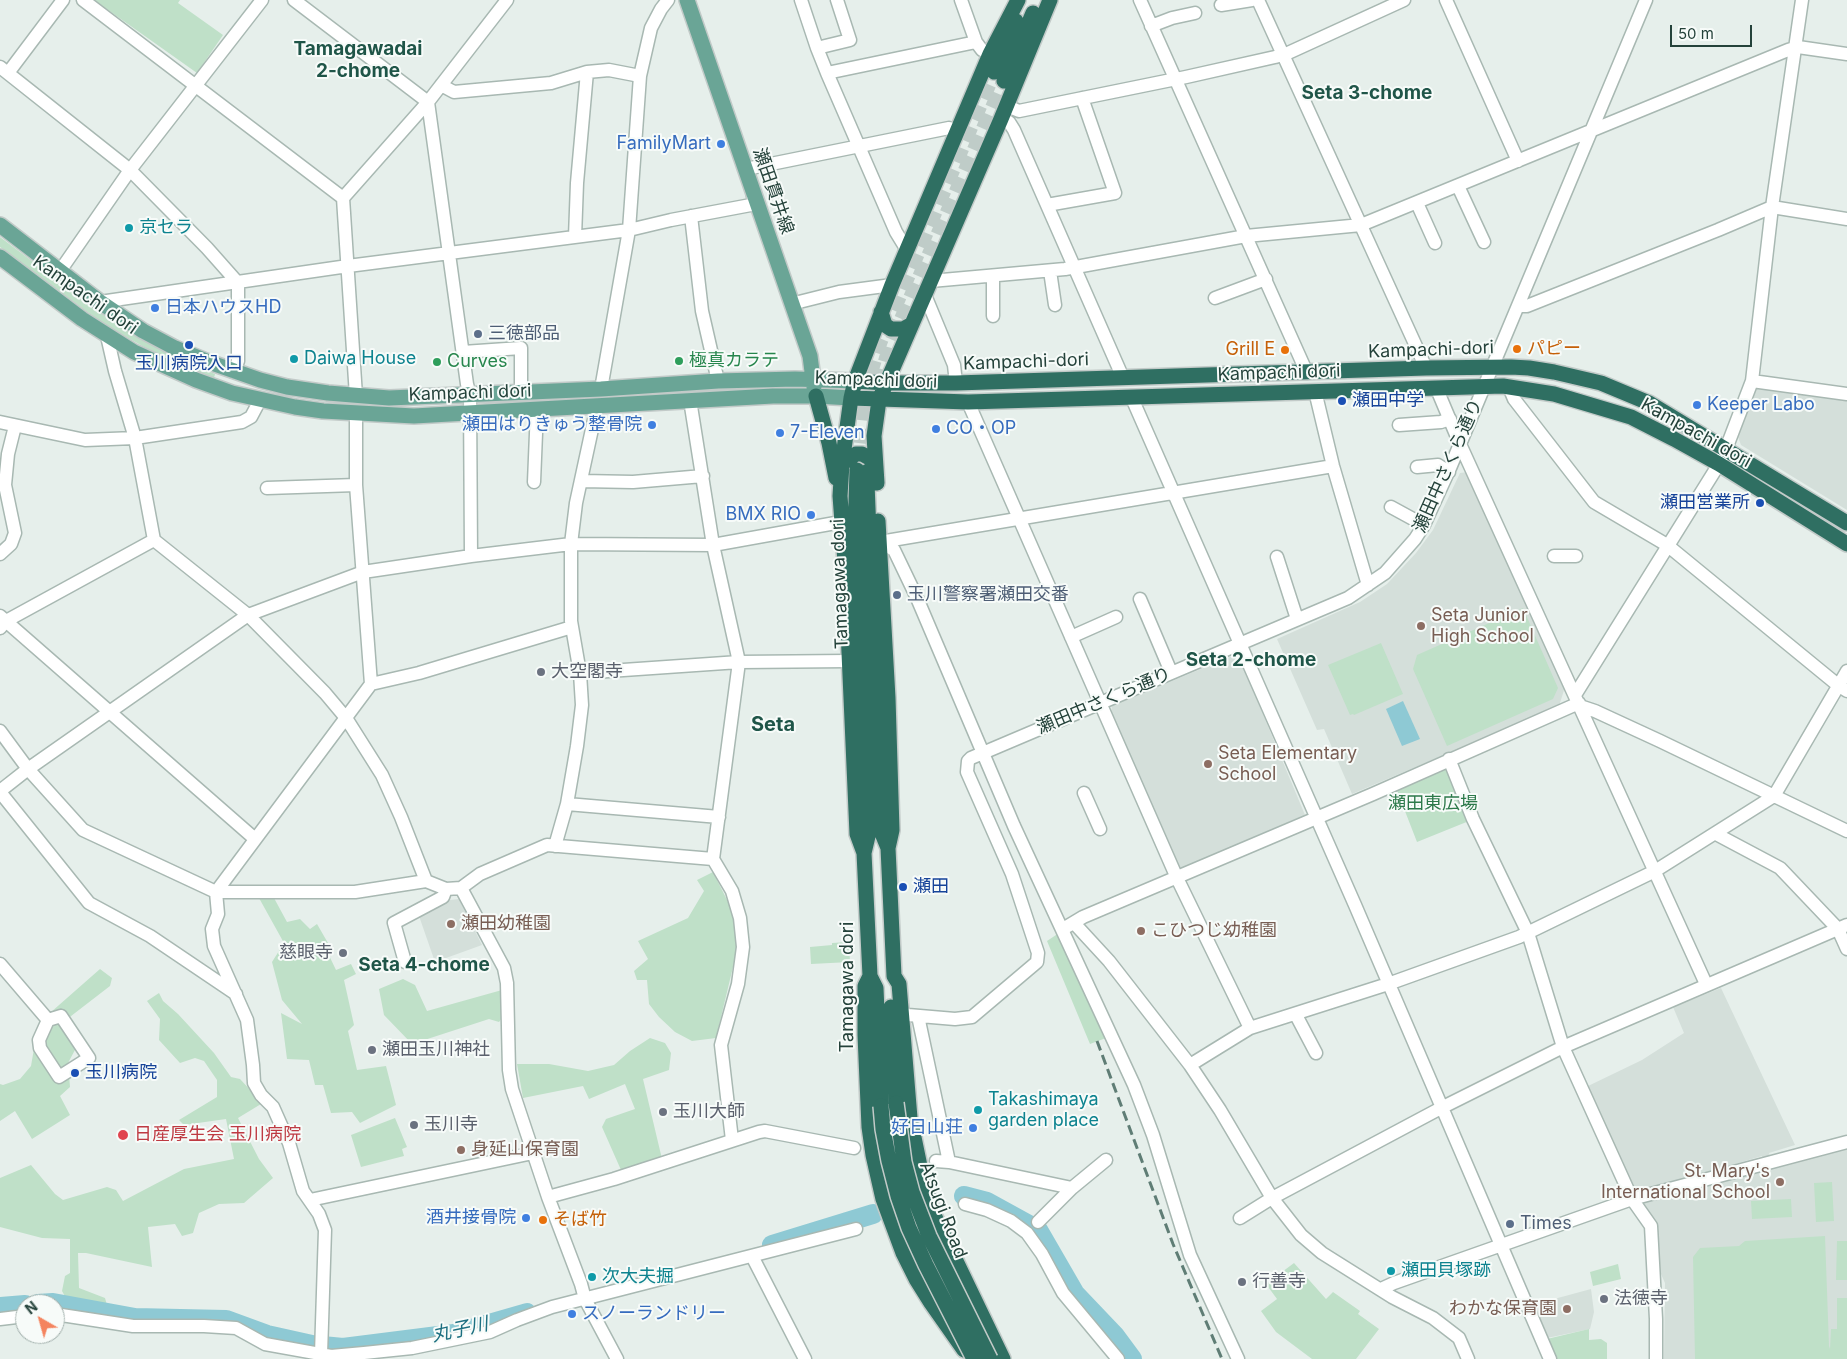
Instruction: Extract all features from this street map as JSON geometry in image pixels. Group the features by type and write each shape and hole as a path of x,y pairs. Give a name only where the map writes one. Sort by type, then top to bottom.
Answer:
{"highway":[{"path":"840,496 842,464 855,381 892,285 990,54 1018,0"},
{"path":"1025,0 999,76 1039,0"},
{"path":"888,848 892,830 880,542 867,470 879,400 1004,113 1050,0"},
{"path":"881,312 885,325 891,329 903,329 912,324"},
{"path":"898,355 900,364 905,372 912,379 921,383"},
{"name":"Kampachi-dori","path":"886,383 956,384 1426,368 1511,367 1546,371 1601,383 1649,403 1847,523"},
{"name":"Kampachi dori","path":"855,381 886,383"},
{"name":"Kampachi dori","path":"851,398 968,402 1436,387 1510,387 1554,394 1631,418 1719,464"},
{"path":"816,396 829,443 840,496 857,834 864,853"},
{"path":"842,464 856,454 862,454 871,459 867,470"},
{"path":"1719,464 1847,544"},
{"name":"Tamagawa dori","path":"867,470 881,831 888,848 894,976 899,984 910,1118 925,1189 942,1233 1003,1359"},
{"name":"Tamagawa dori","path":"867,470 856,534 869,832 864,853 870,976 865,986 869,1127 873,1156 892,1227 916,1279 972,1359"},
{"path":"1816,525 1825,510"},
{"name":"Atsugi Road","path":"870,976 876,988 883,1129 898,1196 909,1228 972,1359"},
{"name":"Atsugi Road","path":"894,976 890,984 896,1103 904,1162 912,1192 929,1236 990,1359"}],"main road":[{"name":"瀬田貫井線","path":"687,0 810,356 816,396"},
{"name":"Kampachi dori","path":"0,224 100,302 143,331 174,348 234,372 287,387 328,393 389,398 470,396 718,381 813,379 855,381"},
{"name":"Kampachi dori","path":"0,256 82,319 108,336 165,367 232,393 323,411 414,416 690,400 816,396 851,398"}],"street":[{"path":"63,0 4,70 130,170 238,283 238,360 234,372"},
{"path":"83,0 343,198"},
{"path":"60,270 130,170 262,0"},
{"path":"294,0 428,102 462,352 470,396 471,556"},
{"path":"356,396 343,198 428,102 508,0"},
{"path":"601,389 629,230 640,76 651,28 668,0"},
{"path":"801,0 827,73 896,232 907,250"},
{"path":"817,48 850,40 837,0"},
{"path":"961,0 976,42 982,50 990,54"},
{"path":"1140,0 1307,373"},
{"path":"1221,5 1252,0"},
{"path":"1258,0 1426,368"},
{"path":"1123,378 1014,130 1004,113 1284,55 1404,0"},
{"path":"1446,0 1518,161"},
{"name":"瀬田中さくら通り","path":"1012,874 967,772 968,761 982,753 1348,598 1385,573 1404,554 1424,525 1449,472 1646,0"},
{"path":"1068,926 1578,701 1667,546 1719,464 1752,381 1772,207 1802,0"},
{"path":"1151,26 1172,18 1195,13"},
{"path":"100,302 348,266 629,230 756,204 710,80 698,32"},
{"path":"827,73 976,42"},
{"path":"931,281 1075,268 1246,236 1361,225 1795,48 1847,54"},
{"path":"441,85 454,92 551,83 587,72 609,70 640,76"},
{"path":"575,237 577,183 587,72"},
{"path":"1047,205 1115,192 1082,98"},
{"path":"746,169 949,128 958,131"},
{"path":"1458,186 1484,242"},
{"path":"1417,203 1435,244"},
{"path":"1518,306 1527,306 1772,207 1847,219"},
{"path":"691,216 702,310 718,381"},
{"path":"1050,271 1054,305"},
{"path":"993,276 993,316"},
{"path":"1215,298 1266,279"},
{"path":"791,304 838,292 892,285"},
{"path":"925,296 954,365 956,384"},
{"path":"108,336 115,371 136,438 154,540 248,615 346,718 382,775 426,881"},
{"path":"462,352 521,348 521,393"},
{"path":"1752,381 1847,394"},
{"path":"1436,387 1460,444 1706,984"},
{"path":"1510,387 1514,400 1594,502 1667,546 1843,688"},
{"path":"1315,391 1333,466 1368,585"},
{"path":"1131,396 1550,1359"},
{"path":"0,422 85,440 136,438 242,422 251,417 260,400"},
{"path":"690,400 713,544 739,662 713,859 732,891 740,918 743,947 738,984 721,1044 732,1140"},
{"path":"968,402 1177,878 1250,1028"},
{"path":"555,846 567,804 578,746 582,705 580,673 572,627 571,544 576,503 597,406"},
{"path":"534,482 537,410"},
{"path":"320,1351 325,1230 319,1214 303,1191 289,1143 273,1107 261,1095 254,1083 247,1020 214,946 212,930 218,914 216,892 371,684 356,485 356,413"},
{"path":"1399,425 1441,422 1450,419"},
{"path":"0,554 11,544 15,533 5,485 8,454 15,426"},
{"path":"1417,467 1438,465 1449,472"},
{"path":"880,542 1333,466"},
{"path":"582,481 633,482 703,476"},
{"path":"267,488 356,485"},
{"path":"1391,507 1424,525"},
{"path":"236,994 150,936 88,903 0,792 28,769 248,615 363,572 571,544 713,544 842,522"},
{"path":"154,540 2,622 110,712 255,838"},
{"path":"880,542 894,550 917,598 982,753 1034,866 1068,926 1141,1102 1190,1255 1238,1359"},
{"path":"1554,556 1576,556"},
{"path":"1277,557 1298,619"},
{"path":"1140,599 1171,672"},
{"path":"1071,637 1116,617"},
{"path":"371,684 419,673 572,627"},
{"path":"580,673 739,662 849,661"},
{"path":"1190,1065 1250,1028 1296,1015 1388,984 1528,933 1655,871 1774,796 1843,688 1847,671"},
{"path":"1578,701 1595,711 1847,831"},
{"path":"0,731 28,769 83,830 216,892 354,892 426,881 446,889 461,888 480,874 547,845 713,859"},
{"path":"1449,759 1473,819 1528,933 1563,1047 1632,1199 1651,1226 1656,1319 1656,1359"},
{"path":"1084,793 1100,829"},
{"path":"567,804 719,817"},
{"path":"1716,834 1780,868 1842,926 1847,949"},
{"path":"902,1012 908,1015 955,1020 972,1017 1038,962 1038,953 1012,874 1034,866"},
{"path":"461,888 504,968 507,983 509,1070 512,1089 548,1197 581,1284 584,1298 617,1359"},
{"path":"406,962 394,923 443,897 446,889"},
{"path":"1068,926 1084,937 1109,961 1190,1065 1220,1110 1272,1198 1300,1235 1322,1253 1392,1297 1433,1318 1459,1338 1468,1359"},
{"path":"1240,1218 1272,1198 1441,1108 1563,1047 1842,926"},
{"path":"3,973 48,1020"},
{"path":"1296,1015 1316,1053"},
{"path":"61,1016 89,1058 59,1077 40,1048 39,1040 48,1020 61,1016"},
{"path":"918,1016 949,1162"},
{"path":"548,1197 614,1179 732,1140 765,1132 854,1148"},
{"path":"1381,1289 1632,1199 1847,1142"},
{"path":"310,1200 533,1153"},
{"path":"1038,1222 1072,1188 1106,1160"},
{"path":"936,1161 949,1162 1072,1188"},
{"path":"965,1204 987,1210 1011,1221 1027,1233 1042,1254 1063,1293 1118,1359"},
{"path":"65,1316 133,1326 236,1328 265,1344 320,1351 331,1356 412,1348 490,1332 543,1310 584,1298 856,1228"},
{"path":"752,1256 805,1359"},
{"path":"0,1319 15,1317"}],"shaded area":[{"path":"1756,388 1847,401 1847,510 1741,445 1738,437"},
{"name":"Seta Junior High School","path":"1468,472 1565,687 1559,706 1352,794 1324,729 1317,730 1277,639 1360,602 1387,584 1416,553 1433,530 1460,473"},
{"name":"Seta Elementary School","path":"1232,656 1240,659 1305,815 1182,868 1175,866 1111,713 1112,706"},
{"path":"459,899 482,945 435,962 419,916 450,900"},
{"name":"St. Mary's International School","path":"1721,988 1795,1145 1769,1153 1772,1165 1847,1146 1847,1359 1664,1359 1665,1283 1657,1265 1641,1204 1645,1200 1766,1167 1762,1156 1638,1193 1633,1191 1586,1087 1642,1060 1684,1033 1673,1007"},
{"path":"1591,1289 1594,1312 1590,1329 1547,1338 1532,1305"}],"green space":[{"path":"94,0 180,0 178,3 223,35 197,73"},
{"path":"0,237 109,319 150,344 183,361 215,374 214,378 197,373 162,357 105,325 0,247"},
{"path":"1523,608 1558,688 1553,699 1447,746 1413,669 1417,655"},
{"path":"1381,643 1403,694 1350,715 1328,665"},
{"name":"瀬田東広場","path":"1448,767 1469,821 1417,842 1396,788"},
{"path":"713,872 731,908 738,946 716,1038 692,1041 675,1032 659,1017 649,1004 647,980 637,980 634,971 648,959 638,941 688,918 704,891 697,880"},
{"path":"259,898 274,898 287,922 300,919 310,929 317,924 328,943 324,945 336,970 351,964 356,974 344,980 354,1025 348,1031 357,1070 386,1066 396,1105 360,1123 352,1112 331,1113 323,1085 315,1085 309,1060 287,1059 281,1013 302,1024 282,1000 272,962 284,943"},
{"path":"1059,933 1106,1038 1090,1044 1047,941"},
{"path":"849,942 850,962 811,964 810,947"},
{"path":"100,969 112,978 110,986 62,1023 76,1048 68,1063 70,1087 60,1096 70,1115 32,1139 15,1111 0,1121 0,1084 3,1085 20,1079 31,1066 36,1037 42,1020"},
{"path":"403,979 415,985 427,1011 502,990 502,1018 499,1022 489,1019 412,1044 384,1015 379,989"},
{"path":"159,993 163,1001 178,1014 214,1053 231,1077 240,1079 254,1094 261,1104 238,1118 259,1159 273,1178 244,1203 219,1204 199,1213 193,1233 182,1236 175,1224 148,1227 152,1267 78,1253 79,1288 105,1298 107,1305 66,1298 62,1291 65,1276 70,1273 70,1239 42,1238 0,1227 0,1178 31,1165 55,1194 63,1200 107,1187 116,1190 123,1201 184,1169 234,1159 226,1119 184,1125 179,1120 217,1097 217,1080 204,1061 195,1058 180,1063 159,1040 160,1019 147,1001"},
{"path":"650,1038 665,1043 671,1053 669,1070 643,1079 662,1159 621,1170 602,1127 606,1119 635,1109 625,1084 589,1099 583,1086 523,1098 517,1064 549,1064 588,1071 614,1065 630,1051"},
{"path":"395,1118 407,1147 402,1149 404,1156 361,1167 351,1135"},
{"path":"1832,1182 1834,1221 1816,1222 1814,1183"},
{"path":"1791,1199 1792,1217 1752,1219 1751,1201"},
{"path":"1825,1236 1829,1346 1830,1349 1831,1329 1837,1329 1837,1298 1847,1298 1847,1359 1695,1359 1693,1257 1700,1248 1739,1246 1745,1241"},
{"path":"1837,1241 1847,1241 1847,1280 1836,1280"},
{"path":"1294,1263 1326,1299 1333,1292 1360,1311 1358,1314 1379,1329 1356,1359 1312,1359 1276,1332 1261,1311 1277,1299 1266,1284"},
{"path":"1618,1264 1621,1279 1593,1286 1590,1272"},
{"path":"1589,1329 1589,1340 1601,1339 1607,1343 1607,1359 1556,1359 1547,1339"}],"water":[{"path":"1403,701 1420,739 1402,746 1386,709"}],"waterway":[{"path":"964,1196 987,1202 1038,1230 1075,1294 1115,1336 1132,1359"},
{"name":"丸子川","path":"772,1245 873,1214"},
{"name":"丸子川","path":"65,1305 135,1318 226,1320 267,1335 312,1345 343,1348 454,1334 527,1313"},
{"name":"丸子川","path":"0,1307 15,1306"}],"tunnel":[{"path":"857,466 863,410 870,374 880,342 994,72"},
{"path":"879,384 890,346 1004,81"}],"railway":[{"path":"1097,1041 1173,1244 1222,1359"}],"place":[{"name":"FamilyMart","path":"721,144"},
{"name":"京セラ","path":"129,228"},
{"name":"日本ハウスHD","path":"155,308"},
{"name":"三徳部品","path":"478,334"},
{"name":"玉川病院入口","path":"189,345"},
{"name":"パピー","path":"1517,349"},
{"name":"Grill E","path":"1285,350"},
{"name":"Daiwa House","path":"294,359"},
{"name":"極真カラテ","path":"679,361"},
{"name":"Curves","path":"437,362"},
{"name":"瀬田中学","path":"1342,401"},
{"name":"Keeper Labo","path":"1697,405"},
{"name":"瀬田はりきゅう整骨院","path":"652,425"},
{"name":"CO・OP","path":"936,429"},
{"name":"7-Eleven","path":"780,433"},
{"name":"瀬田営業所","path":"1760,503"},
{"name":"BMX RIO","path":"811,515"},
{"name":"玉川警察署瀬田交番","path":"897,595"},
{"name":"Seta Junior High School","path":"1421,626"},
{"name":"大空閣寺","path":"541,672"},
{"name":"Seta Elementary School","path":"1208,764"},
{"name":"瀬田","path":"903,887"},
{"name":"瀬田幼稚園","path":"451,924"},
{"name":"こひつじ幼稚園","path":"1141,931"},
{"name":"慈眼寺","path":"343,953"},
{"name":"瀬田玉川神社","path":"372,1050"},
{"name":"玉川病院","path":"75,1073"},
{"name":"Takashimaya garden place","path":"978,1110"},
{"name":"玉川大師","path":"663,1112"},
{"name":"玉川寺","path":"414,1125"},
{"name":"好日山荘","path":"973,1128"},
{"name":"日産厚生会 玉川病院","path":"123,1135"},
{"name":"身延山保育園","path":"461,1150"},
{"name":"St. Mary's International School","path":"1780,1182"},
{"name":"酒井接骨院","path":"526,1218"},
{"name":"そば竹","path":"543,1220"},
{"name":"Times","path":"1510,1224"},
{"name":"瀬田貝塚跡","path":"1391,1271"},
{"name":"次大夫掘","path":"592,1277"},
{"name":"行善寺","path":"1242,1282"},
{"name":"法徳寺","path":"1604,1299"},
{"name":"わかな保育園","path":"1567,1309"},
{"name":"スノーランドリー","path":"572,1314"}],"district":[{"name":"Tamagawadai 2-chome","path":"358,60"},
{"name":"Seta 3-chome","path":"1367,93"},
{"name":"Seta 2-chome","path":"1251,660"},
{"name":"Seta","path":"773,725"},
{"name":"Seta 4-chome","path":"424,965"}]}
